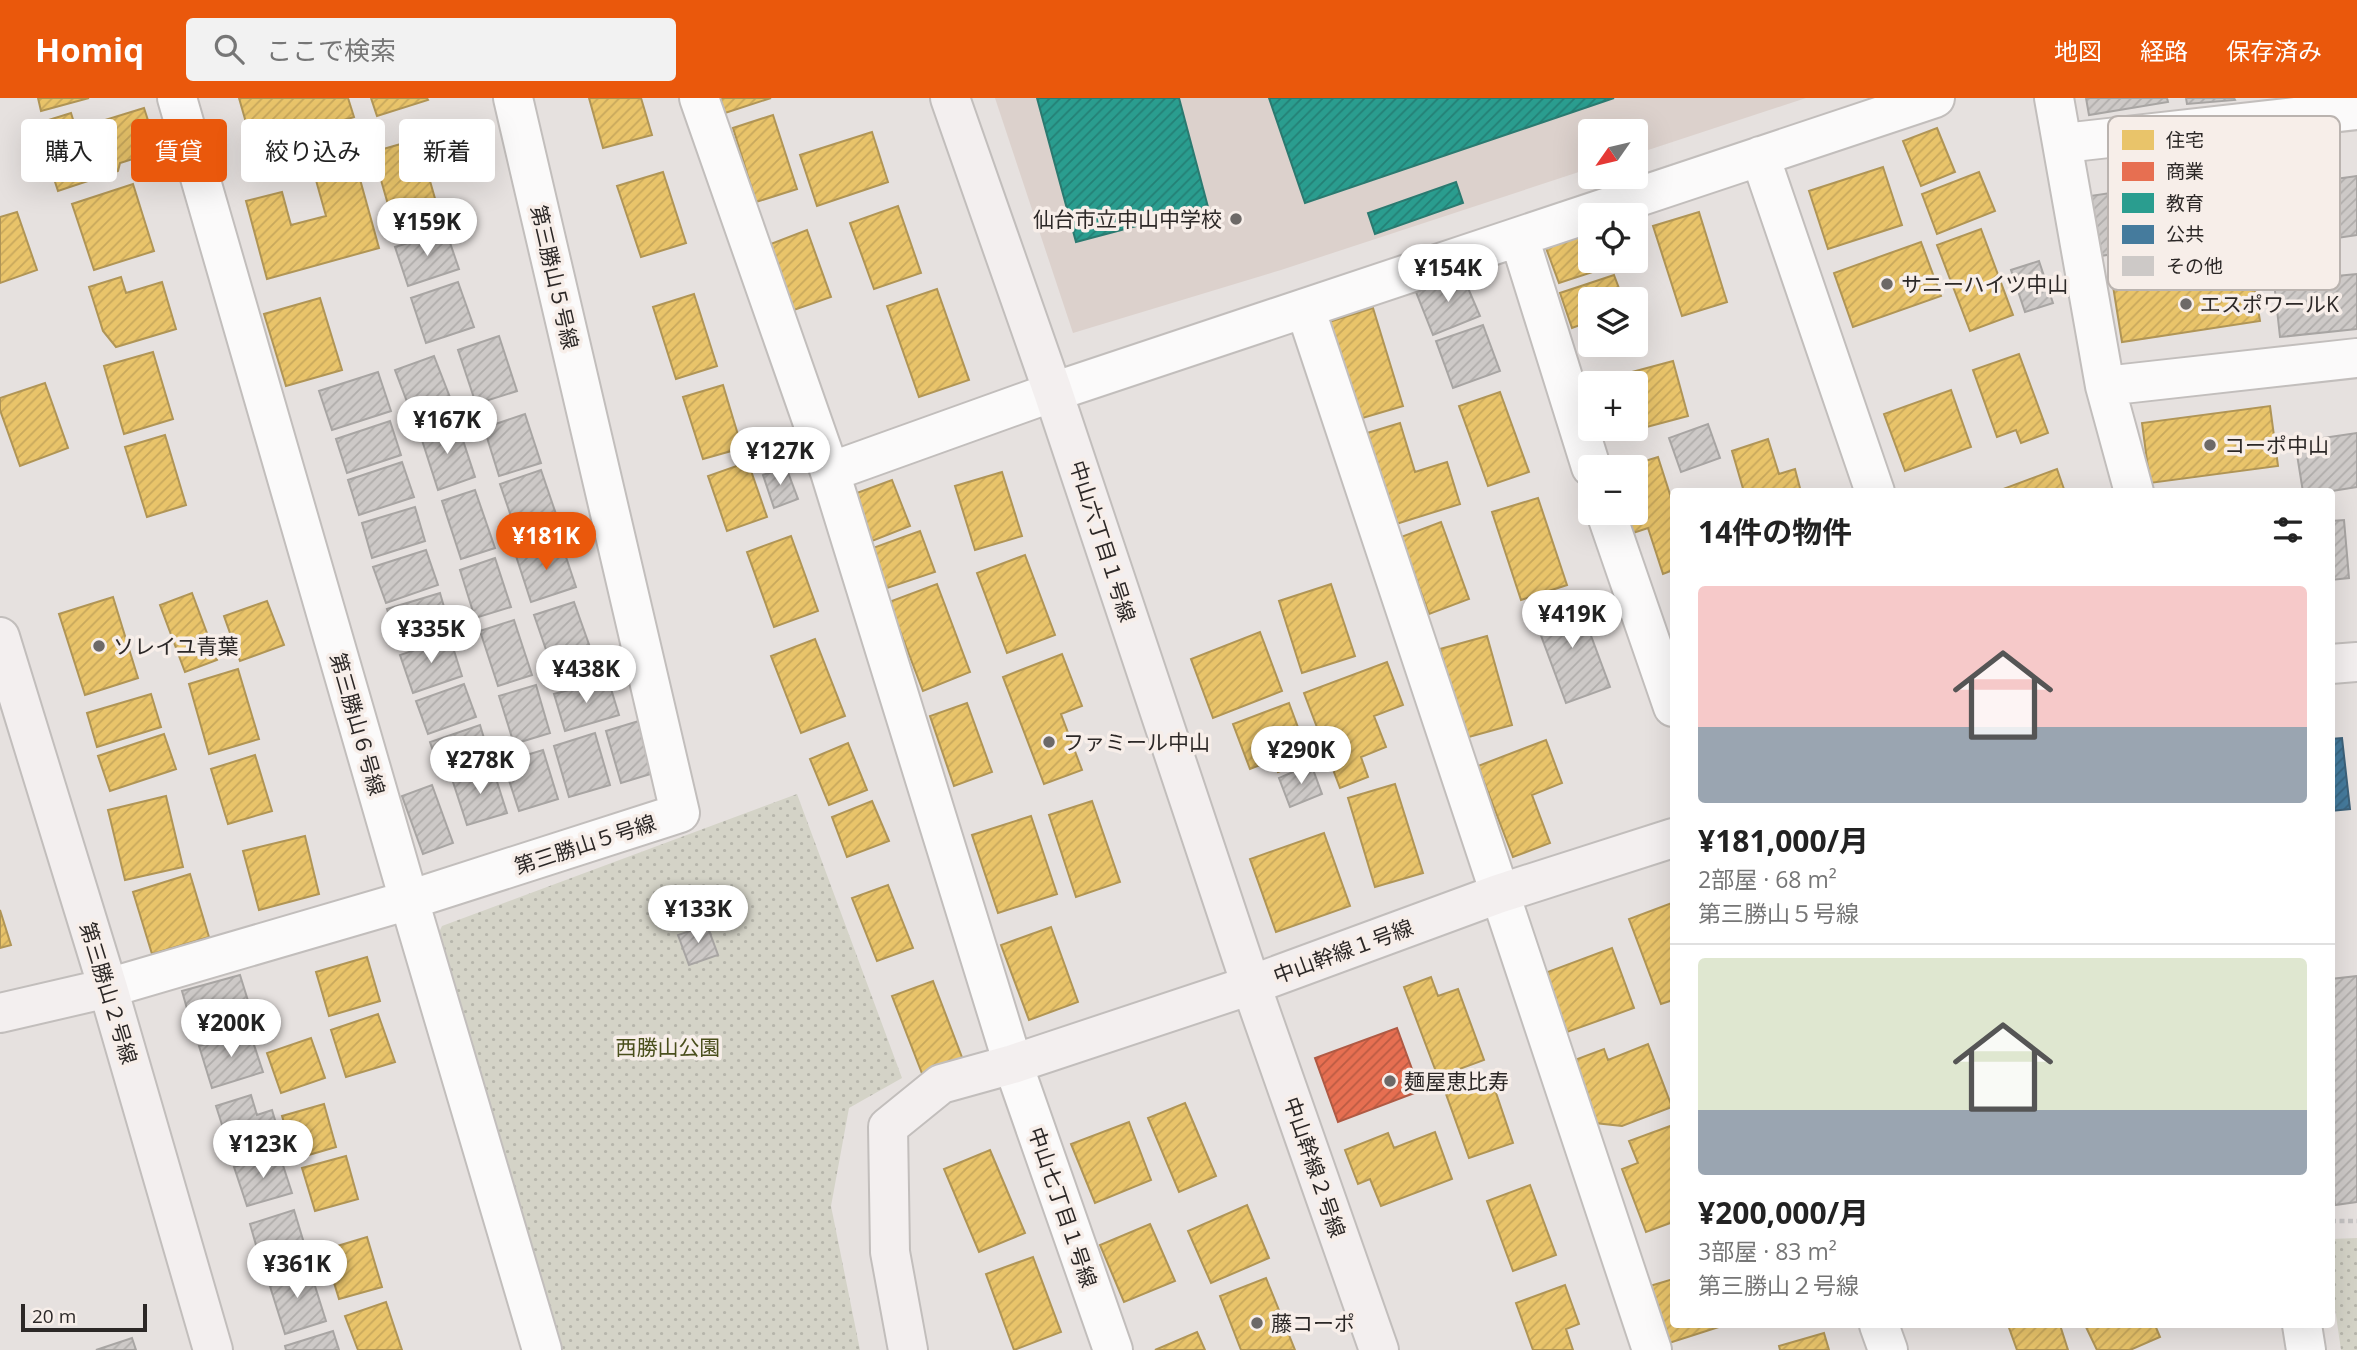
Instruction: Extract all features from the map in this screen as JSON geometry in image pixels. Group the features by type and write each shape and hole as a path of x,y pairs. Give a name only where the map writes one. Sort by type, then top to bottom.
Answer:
{"street":[{"name":"第三勝山６号線","path":"177,98 542,1350"},
{"name":"第三勝山５号線","path":"108,988 409,900 680,813 513,98"},
{"name":"中山七丁目１号線","path":"699,98 830,472 1013,1064 1113,1350"},
{"name":"中山六丁目１号線","path":"950,98 1053,392 1251,985"},
{"path":"830,472 1053,392 1935,98"},
{"path":"2054,98 2105,386 2133,488"},
{"path":"2304,116 2357,110"},
{"path":"2064,143 2108,138"},
{"path":"1760,156 1874,488"},
{"path":"1519,237 1587,455"},
{"path":"1305,308 1652,1350"},
{"path":"2105,386 2357,358"},
{"path":"1610,525 1670,698"},
{"name":"第三勝山２号線","path":"0,638 108,988 213,1350"},
{"path":"2335,664 2357,662"},
{"name":"中山幹線１号線","path":"908,1350 890,1252 888,1127 941,1084 1013,1064 1251,985 1498,894 1670,839"},
{"name":"中山幹線２号線","path":"1251,985 1379,1350"},
{"path":"0,1013 108,988"},
{"path":"1880,1328 1888,1350"},
{"path":"2302,1328 2306,1350"}],"path":[{"path":"2335,1221 2357,1221"}],"shaded area":[{"name":"仙台市立中山中学校","path":"995,98 1806,98 1648,150 1648,119 1578,119 1578,172 1281,270 1073,333"}],"green space":[{"name":"西勝山公園","path":"797,794 902,1078 849,1108 831,1206 860,1350 555,1350 436,939 442,926"},
{"path":"2357,1238 2357,1350 2341,1350 2335,1309 2335,1239"}],"building: 住宅":[{"path":"38,98 89,98 41,111"},
{"path":"239,98 348,98 354,117 347,119 245,119"},
{"path":"371,98 427,98 428,100 377,116"},
{"path":"589,98 641,98 652,135 603,148"},
{"path":"720,98 771,98 725,113"},
{"path":"144,108 148,119 131,119 131,160 120,163 117,171 117,119 108,119"},
{"path":"71,113 73,119 52,119"},
{"path":"773,115 797,189 756,202 733,128"},
{"path":"1937,128 1955,172 1921,186 1903,141"},
{"path":"872,132 888,182 817,206 800,155"},
{"path":"399,144 399,182 430,182 440,216 395,229 382,182 385,182 385,149"},
{"path":"1883,167 1902,225 1828,249 1809,191"},
{"path":"663,172 686,243 641,257 617,186"},
{"path":"1979,172 1995,211 1937,234 1922,194"},
{"path":"55,182 85,182 58,191"},
{"path":"316,182 361,182 379,248 267,279 246,201 282,192 291,225 326,216"},
{"path":"133,184 154,251 94,270 72,204"},
{"path":"898,206 921,273 874,289 850,223"},
{"path":"17,212 37,270 0,283 0,217"},
{"path":"1699,212 1727,302 1682,316 1653,226"},
{"path":"1981,229 2013,315 1970,331 1937,245"},
{"path":"807,230 831,297 791,311 768,245"},
{"path":"1578,237 1578,273 1590,273 1559,283 1546,248"},
{"name":"サニーハイツ中山","path":"1921,242 1941,296 1853,327 1834,273"},
{"path":"1614,275 1618,287 1578,287"},
{"path":"121,277 126,293 162,282 176,329 116,347 103,331 89,287"},
{"path":"1578,287 1578,326 1572,328 1560,293"},
{"path":"937,289 969,380 919,397 887,306"},
{"name":"エスポワールK","path":"2114,290 2255,290 2260,321 2122,342"},
{"path":"694,294 717,366 676,379 653,307"},
{"path":"320,298 342,370 286,386 264,314"},
{"path":"1373,308 1403,406 1359,419 1329,322"},
{"path":"153,352 173,419 124,434 104,366"},
{"path":"2019,354 2048,433 2021,443 2016,430 1997,437 1973,370"},
{"path":"1673,361 1688,416 1648,427 1648,371 1636,371"},
{"path":"45,383 68,448 20,466 0,410 0,398"},
{"path":"723,385 742,448 703,459 683,397"},
{"path":"1951,390 1971,447 1905,471 1884,414"},
{"path":"1500,392 1529,472 1488,486 1459,406"},
{"name":"コーポ中山","path":"2270,406 2278,466 2150,483 2142,423"},
{"path":"1400,423 1415,472 1447,462 1460,504 1393,525 1364,434"},
{"path":"165,435 186,505 147,517 125,447"},
{"path":"1768,439 1779,474 1795,469 1800,488 1743,488 1732,451"},
{"path":"1658,457 1670,495 1670,571 1663,574 1648,528 1630,534 1627,525 1648,525 1648,460"},
{"path":"748,462 767,517 727,531 708,476"},
{"path":"2057,469 2064,488 2006,488"},
{"path":"1002,472 1022,536 975,550 955,486"},
{"path":"892,480 910,526 872,541 854,494"},
{"path":"1538,498 1567,585 1521,600 1492,512"},
{"path":"1441,522 1469,599 1429,614 1401,537"},
{"path":"920,531 935,572 884,589 870,549"},
{"path":"791,536 818,611 774,627 747,552"},
{"path":"1025,555 1055,635 1007,653 977,573"},
{"path":"937,584 970,672 923,691 889,602"},
{"path":"1331,584 1355,656 1302,673 1279,601"},
{"path":"192,593 217,660 185,672 160,605"},
{"name":"ソレイユ青葉","path":"113,597 138,678 85,695 59,614"},
{"path":"267,601 284,645 240,661 224,616"},
{"path":"1260,632 1282,691 1213,718 1191,659"},
{"path":"1487,636 1512,725 1465,738 1440,649"},
{"path":"815,639 845,716 801,733 771,656"},
{"name":"ファミール中山","path":"1062,654 1082,706 1061,714 1082,770 1044,784 1003,677"},
{"path":"1387,662 1403,705 1374,716 1386,747 1361,757 1368,777 1340,788 1304,693"},
{"path":"238,669 259,739 209,754 189,684"},
{"path":"151,694 161,727 97,747 87,713"},
{"path":"967,703 992,772 954,786 930,716"},
{"path":"1289,703 1310,760 1278,772 1273,760 1250,769 1233,724"},
{"path":"164,734 176,769 110,791 98,756"},
{"path":"1546,740 1562,783 1532,795 1550,843 1513,857 1478,766"},
{"path":"848,743 867,790 829,805 810,759"},
{"path":"255,755 272,811 228,824 211,769"},
{"path":"1395,784 1423,873 1375,887 1348,798"},
{"path":"166,796 183,867 125,880 108,810"},
{"path":"872,801 889,841 847,857 832,817"},
{"path":"1092,801 1120,882 1076,897 1049,815"},
{"path":"1031,816 1057,894 998,913 972,835"},
{"path":"1324,833 1350,906 1276,932 1250,859"},
{"path":"305,836 319,894 259,910 243,851"},
{"path":"190,874 209,937 152,954 133,892"},
{"path":"888,885 913,948 877,961 852,898"},
{"path":"1670,904 1670,1001 1661,1004 1629,919"},
{"path":"0,910 11,945 0,948"},
{"path":"1051,927 1078,1002 1029,1020 1001,945"},
{"path":"1612,948 1634,1008 1567,1032 1545,973"},
{"path":"367,957 380,1001 329,1016 316,972"},
{"path":"1431,977 1438,996 1458,989 1484,1060 1438,1077 1404,987"},
{"path":"933,981 963,1060 923,1076 892,996"},
{"path":"378,1014 395,1062 346,1077 331,1030"},
{"path":"311,1038 325,1078 281,1093 267,1053"},
{"path":"1648,1044 1670,1108 1622,1126 1595,1123 1572,1061 1604,1049 1608,1060"},
{"path":"1491,1078 1513,1143 1469,1158 1446,1094"},
{"path":"1185,1103 1216,1176 1179,1192 1148,1118"},
{"path":"324,1104 336,1147 295,1159 282,1116"},
{"path":"1129,1122 1151,1180 1095,1203 1071,1144"},
{"path":"1670,1126 1670,1223 1646,1232 1622,1169 1638,1163 1629,1141"},
{"path":"1435,1132 1452,1179 1381,1206 1370,1179 1358,1184 1345,1150 1388,1133 1394,1148"},
{"path":"990,1150 1025,1233 979,1252 944,1169"},
{"path":"346,1156 358,1199 315,1211 302,1168"},
{"path":"1530,1185 1556,1255 1513,1271 1487,1201"},
{"path":"1247,1205 1269,1258 1211,1283 1188,1231"},
{"path":"1150,1224 1175,1281 1124,1302 1100,1245"},
{"path":"367,1237 382,1287 339,1299 324,1250"},
{"path":"1033,1257 1061,1332 1014,1350 986,1274"},
{"name":"藤コーポ","path":"1266,1278 1295,1350 1241,1350 1220,1296"},
{"path":"1670,1280 1670,1328 1716,1328 1669,1343 1650,1286"},
{"path":"1565,1285 1579,1324 1566,1329 1573,1350 1533,1350 1516,1303"},
{"path":"386,1302 402,1350 358,1350 345,1316"},
{"path":"2009,1328 2061,1328 2068,1350 2017,1350"},
{"path":"2086,1328 2156,1328 2160,1337 2130,1350 2097,1350"},
{"path":"1197,1332 1205,1350 1155,1350"},
{"path":"1824,1333 1829,1350 1780,1350 1779,1346"}],"building: 商業":[{"path":"1397,1028 1420,1091 1338,1122 1315,1058"}],"building: 教育":[{"path":"1037,98 1179,98 1208,207 1076,242"},
{"path":"1269,98 1614,98 1305,203"},
{"path":"1456,182 1463,203 1375,234 1368,213"}],"building: 公共":[{"path":"2342,738 2350,809 2335,811 2335,739"}],"building: その他":[{"path":"2086,98 2167,98 2168,102 2089,115"},
{"path":"2186,98 2234,98 2235,100 2187,104"},
{"path":"2357,176 2357,235 2340,238 2340,178"},
{"path":"2108,193 2108,255 2100,256 2090,196"},
{"path":"446,231 459,269 408,286 395,247"},
{"path":"2039,261 2053,303 2025,312 2011,270"},
{"path":"1462,274 1480,316 1433,335 1416,292"},
{"path":"2357,274 2357,329 2280,337 2275,290 2340,290 2340,276"},
{"path":"458,282 474,327 426,343 411,298"},
{"path":"1483,325 1500,371 1453,388 1436,341"},
{"path":"499,336 517,391 476,404 458,350"},
{"path":"434,356 456,413 417,428 395,370"},
{"path":"378,372 391,411 332,430 319,391"},
{"path":"525,414 541,463 499,476 484,428"},
{"path":"390,421 401,455 347,473 336,439"},
{"path":"457,422 475,477 438,490 420,434"},
{"path":"1708,424 1720,458 1681,472 1669,438"},
{"path":"2357,433 2357,487 2335,491 2335,488 2302,488 2295,442"},
{"path":"402,462 414,497 359,515 348,480"},
{"path":"786,467 798,499 774,508 763,475"},
{"path":"541,470 557,517 516,531 500,484"},
{"path":"475,490 495,548 461,559 442,501"},
{"path":"415,507 425,541 372,558 362,523"},
{"path":"2344,520 2349,578 2335,580 2335,521"},
{"path":"561,542 576,587 531,602 516,556"},
{"path":"426,550 438,585 386,603 373,567"},
{"path":"495,558 511,607 475,618 460,570"},
{"path":"440,593 451,631 398,647 387,609"},
{"path":"1577,598 1610,687 1566,703 1533,614"},
{"path":"574,602 592,653 552,667 534,615"},
{"path":"514,620 532,675 498,686 480,631"},
{"path":"450,638 462,676 413,693 400,655"},
{"path":"608,679 619,715 565,731 554,694"},
{"path":"464,684 476,717 428,734 416,701"},
{"path":"536,685 550,733 514,744 499,696"},
{"path":"642,720 657,772 621,783 606,731"},
{"path":"480,725 490,758 441,774 430,742"},
{"path":"595,733 610,785 569,797 554,746"},
{"path":"543,750 558,799 519,811 503,762"},
{"path":"1311,764 1322,794 1290,807 1279,778"},
{"path":"492,766 507,813 467,825 452,779"},
{"path":"432,785 453,843 423,854 402,796"},
{"path":"707,925 718,955 689,965 678,935"},
{"path":"240,975 254,1020 195,1037 182,991"},
{"path":"2357,976 2357,1202 2335,1205 2335,979"},
{"path":"249,1030 263,1072 212,1088 199,1046"},
{"path":"251,1095 257,1115 272,1110 281,1140 232,1156 216,1106"},
{"path":"279,1153 292,1193 247,1206 234,1167"},
{"path":"294,1210 307,1253 262,1266 250,1224"},
{"path":"309,1267 326,1321 285,1334 268,1280"},
{"path":"333,1331 339,1350 286,1350 285,1346"},
{"path":"132,1338 136,1350 96,1350"}],"place":[{"name":"仙台市立中山中学校","path":"1236,219"},
{"name":"サニーハイツ中山","path":"1887,284"},
{"name":"エスポワールK","path":"2186,304"},
{"name":"コーポ中山","path":"2210,445"},
{"name":"ソレイユ青葉","path":"99,646"},
{"name":"ファミール中山","path":"1049,742"},
{"name":"麺屋恵比寿","path":"1390,1081"},
{"name":"藤コーポ","path":"1257,1323"}]}
